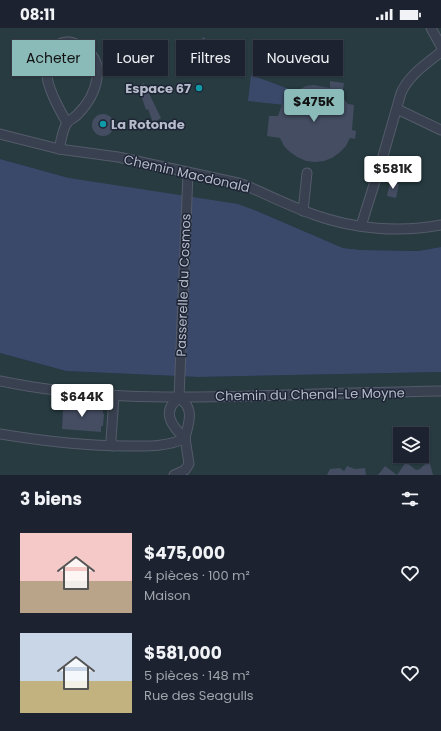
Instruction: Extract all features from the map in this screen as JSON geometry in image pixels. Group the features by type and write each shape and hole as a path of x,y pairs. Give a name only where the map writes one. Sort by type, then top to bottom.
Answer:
{"street":[{"path":"431,28 441,46"},
{"path":"59,149 66,123 80,111 91,97 95,88 98,74 93,56 87,50 69,42 60,44 53,50 48,57 46,68 55,100 66,123"},
{"path":"361,226 401,93 405,85 415,73 441,52"},
{"path":"397,109 441,130"},
{"name":"Chemin Macdonald","path":"0,134 59,149 118,157 174,168 188,173 247,186 325,218 361,226 391,229 415,229 441,225"},
{"name":"Passerelle du Cosmos","path":"180,393 188,173"},
{"path":"303,210 307,173"},
{"name":"Chemin du Chenal-Le Moyne","path":"0,381 44,389 114,396 180,393 441,391"},
{"path":"174,475 185,470 190,460 185,438 190,419 189,409 180,393 173,402 170,422 175,430 185,438"},
{"path":"113,446 111,440 114,396"},
{"path":"0,434 56,443 113,446 164,444 177,442 185,438"}],"shaded area":[{"path":"0,28 441,28 441,247 418,251 361,250 343,248 257,211 69,178 0,159"},
{"path":"0,353 66,371 199,377 441,372 441,475 0,475"}],"water":[{"path":"251,75 305,95 304,107 248,101"},
{"path":"0,159 69,178 238,204 343,248 361,250 418,251 441,247 441,372 199,377 66,371 0,353"}],"building":[{"path":"330,81 344,83 342,97 348,104 354,105 352,130 356,131 355,139 350,138 346,146 339,153 324,161 306,161 290,152 284,146 280,138 267,136 269,116 278,116 282,104 292,93 306,86 314,85 330,88"},
{"path":"144,83 161,118 153,123 148,109 146,110 138,86"},
{"name":"La Rotonde","path":"103,114 111,117 114,125 111,133 103,136 95,133 92,125 95,117"},
{"path":"390,182 399,184 396,198 387,196"},
{"path":"59,404 103,407 104,414 101,432 62,429 63,410 59,410"},
{"path":"429,460 433,475 397,475 405,463 416,470 420,469 426,463 429,463"},
{"path":"347,466 355,469 365,468 366,475 327,475 330,469 340,468 344,471"},
{"path":"385,466 397,475 378,475"}],"place":[{"name":"Espace 67","path":"199,88"},
{"name":"La Rotonde","path":"103,124"}]}
